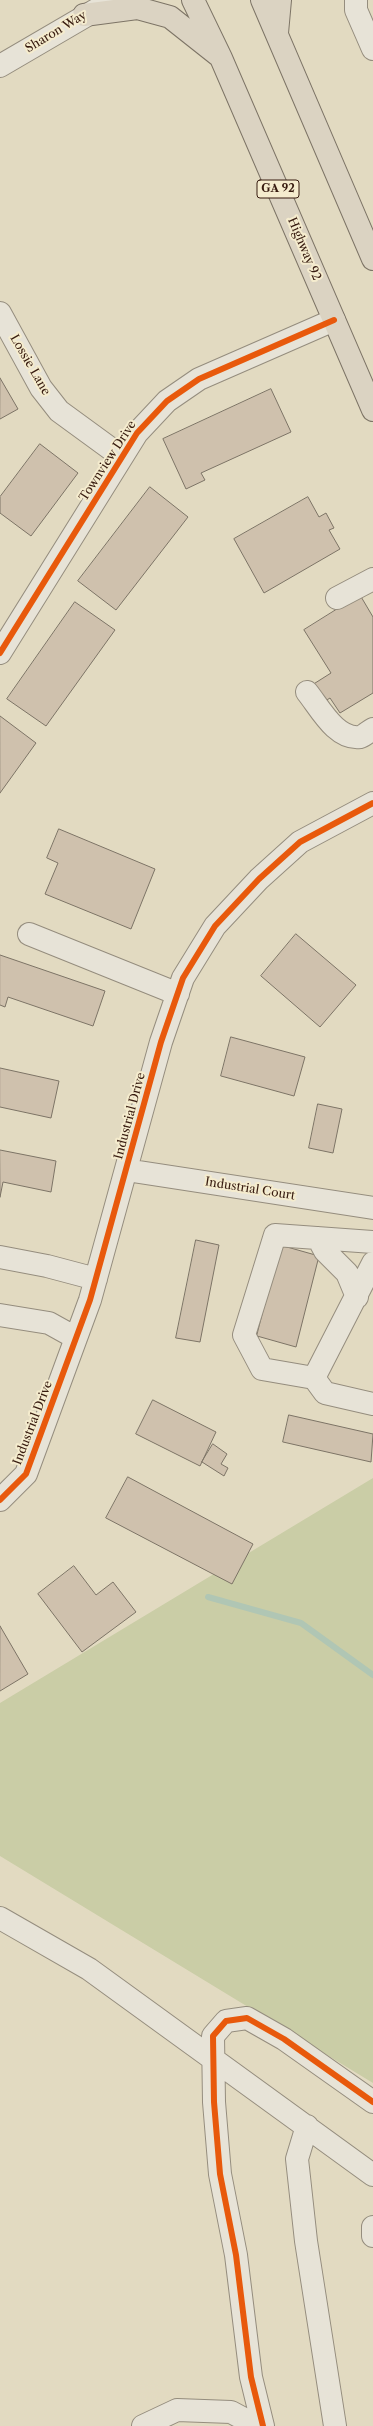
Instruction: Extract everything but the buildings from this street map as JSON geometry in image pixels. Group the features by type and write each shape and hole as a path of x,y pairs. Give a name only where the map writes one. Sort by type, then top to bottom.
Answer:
{"main road":[{"path":"84,15 99,0"},
{"name":"Highway 92","path":"194,0 221,58 373,410"},
{"path":"262,0 370,246"},
{"path":"276,34 280,0"},
{"path":"84,15 137,8 170,17 221,58"}],"street":[{"name":"Sharon Way","path":"0,66 84,15 113,0"},
{"path":"356,0 356,10 373,49"},
{"name":"Lossie Lane","path":"1,317 41,388 59,411 122,457"},
{"name":"Townview Drive","path":"0,653 137,433 167,401 199,380 334,320"},
{"path":"337,598 373,579"},
{"path":"307,692 333,725 350,737 362,736 373,729"},
{"name":"Industrial Drive","path":"0,1500 26,1474 76,1338 96,1279 161,1042 183,978 215,926 259,879 300,842 373,803"},
{"path":"29,934 178,994"},
{"name":"Industrial Court","path":"126,1170 373,1208"},
{"path":"373,1242 276,1235 244,1335 262,1369 314,1378 326,1393 373,1404"},
{"path":"318,1238 325,1251 347,1272 357,1297"},
{"path":"0,1257 47,1266 96,1279"},
{"path":"314,1378 357,1297 373,1263"},
{"path":"0,1315 49,1323 76,1338"},
{"path":"0,1918 89,1969 373,2175"},
{"path":"263,2426 251,2377 236,2255 220,2174 214,2102 213,2036 226,2021 247,2018 284,2039 373,2102"},
{"path":"307,2126 297,2159 306,2241 335,2426"},
{"path":"373,2226 373,2236"},
{"path":"143,2426 177,2410 231,2412 257,2426"}],"green space":[{"path":"373,1478 373,2083 0,1856 0,1703"}],"waterway":[{"path":"208,1597 301,1623 373,1675"}],"cycle path":[{"path":"0,653 137,433 167,401 199,379 334,320"},
{"path":"0,1500 26,1474 90,1300 161,1042 183,978 215,926 259,879 300,842 373,803"},
{"path":"263,2426 251,2377 236,2255 220,2174 214,2102 213,2036 226,2021 247,2018 284,2039 373,2102"}]}
